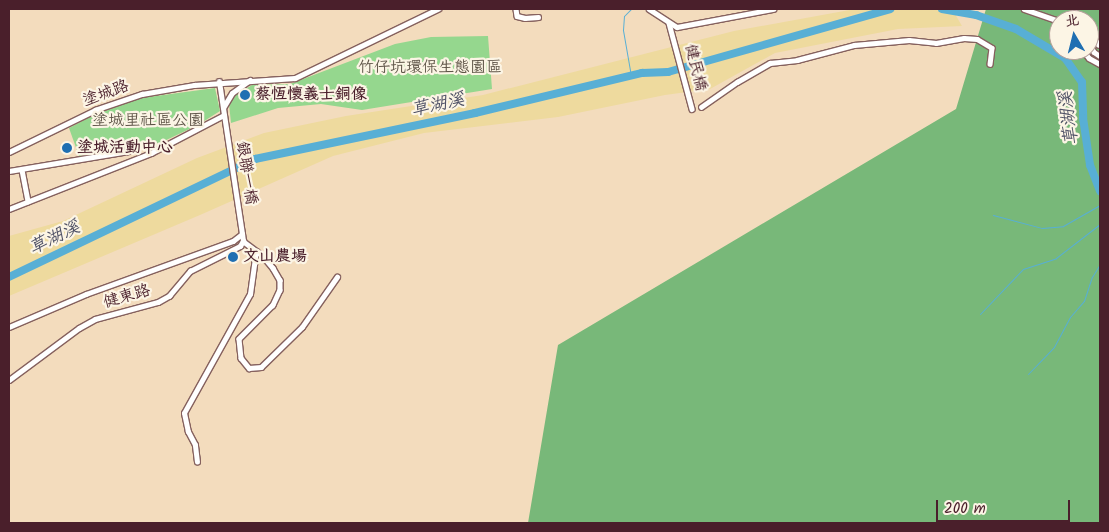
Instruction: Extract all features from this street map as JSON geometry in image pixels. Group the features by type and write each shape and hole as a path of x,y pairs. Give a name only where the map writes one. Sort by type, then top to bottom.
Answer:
{"street":[{"path":"9,208 151,153 224,116 220,82 278,80 299,77 438,9"},
{"path":"516,9 517,16 525,18 538,17"},
{"path":"650,9 677,27 773,9"},
{"path":"1024,9 1049,18"},
{"name":"健民橋","path":"669,23 692,109"},
{"path":"702,108 737,82 770,63 797,60 854,45 909,40 936,43 964,38 976,39 992,48 990,64"},
{"path":"223,109 232,93 251,80"},
{"name":"塗城路","path":"9,152 96,110 130,98 169,89 220,82"},
{"name":"銀聯一橋","path":"224,116 242,234"},
{"path":"9,171 128,151"},
{"path":"22,170 28,201"},
{"path":"9,327 86,294 233,241 242,234 243,241 273,268 280,280 280,290 273,305 239,339 241,358 249,368 261,367 302,327 337,277"},
{"name":"健東路","path":"9,380 79,328 95,319 158,302 169,296 190,271 207,261 229,253 243,241"},
{"path":"197,462 195,444 188,432 184,413 250,294 256,251"}],"green space":[{"path":"986,9 1100,9 1100,523 528,523 558,345 956,109"},
{"name":"竹仔坑環保生態園區","path":"488,36 492,89 362,110 321,104 278,108 231,123 229,104 237,94 252,85 290,84 395,44 431,37"},
{"name":"塗城里社區公園","path":"215,88 220,111 198,125 160,143 79,156 69,128 94,115 141,98"}],"sand":[{"path":"855,9 952,9 962,26 898,29 775,53 710,89 665,95 558,117 424,133 333,156 9,296 9,236 63,221 197,158 264,133 346,116 483,95 734,31"}],"waterway":[{"path":"631,9 624,16 623,30 631,76"},
{"name":"草湖溪","path":"9,277 255,159 475,113 642,73 668,72 890,9"},
{"name":"草湖溪","path":"942,9 976,15 1016,29 1065,58 1082,82 1083,118 1090,165 1100,191"},
{"path":"993,215 1042,228 1063,226 1100,205"},
{"path":"980,314 1023,269 1056,258 1100,224"},
{"path":"1028,374 1054,347 1070,317 1084,301 1092,277 1100,264"}],"place":[{"name":"蔡恆懷義士銅像","path":"245,95"},
{"name":"塗城活動中心","path":"67,148"},
{"name":"文山農場","path":"233,257"}]}
